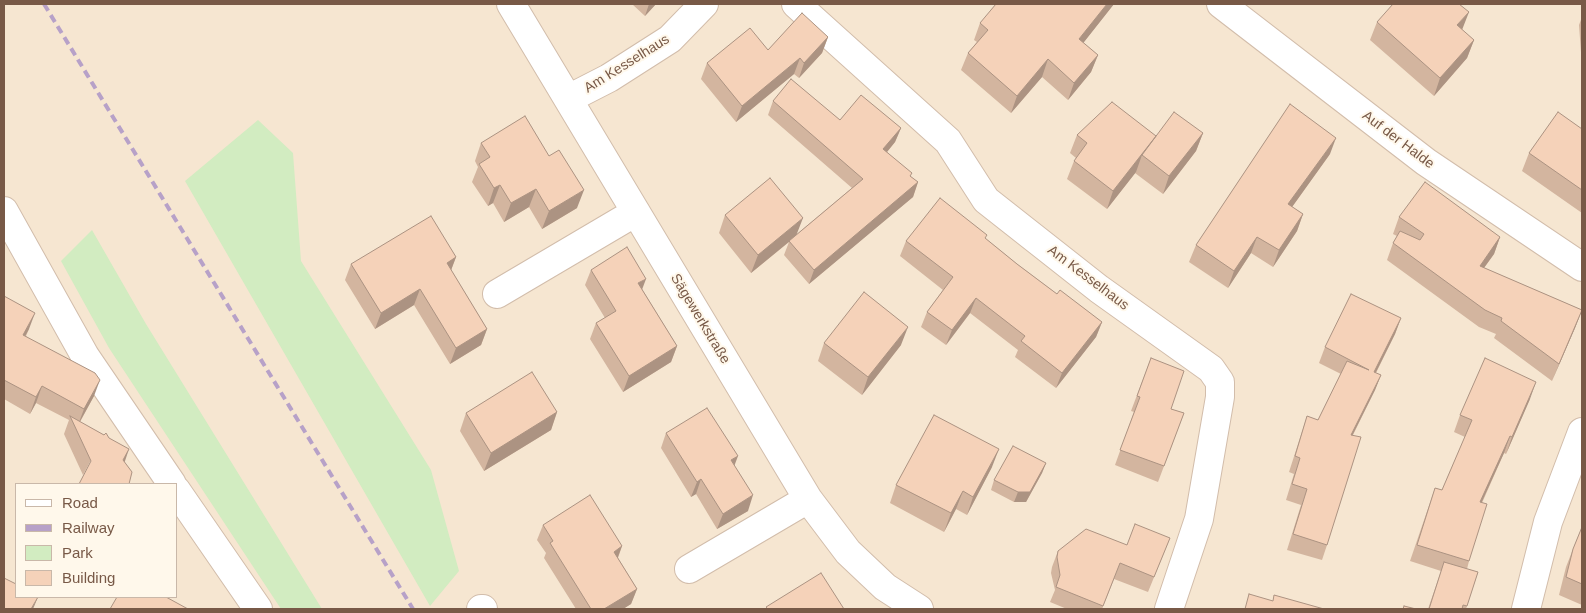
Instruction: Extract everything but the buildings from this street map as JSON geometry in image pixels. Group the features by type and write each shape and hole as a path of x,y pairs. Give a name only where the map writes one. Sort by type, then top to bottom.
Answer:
{"street":[{"name":"Sägewerkstraße","path":"511,4 808,500 848,552 885,587 919,609"},
{"name":"Am Kesselhaus","path":"568,99 609,78 670,39 704,4"},
{"name":"Am Kesselhaus","path":"796,4 948,141 986,200 1100,289 1211,369 1220,382 1220,397 1199,518 1169,609"},
{"name":"Auf der Halde","path":"1221,4 1426,162 1582,267"},
{"path":"4,211 85,356 171,483"},
{"path":"497,294 636,212"},
{"path":"1526,609 1548,522 1582,432"},
{"path":"178,493 258,609"},
{"path":"689,569 808,500"}],"shaded area":[{"path":"4,4 1582,4 1582,609 4,609"}],"green space":[{"path":"258,120 293,153 301,261 431,470 459,571 430,606 185,181"},
{"path":"92,230 146,324 322,609 281,609 109,348 61,261"}],"railway":[{"path":"44,4 413,609"}]}
